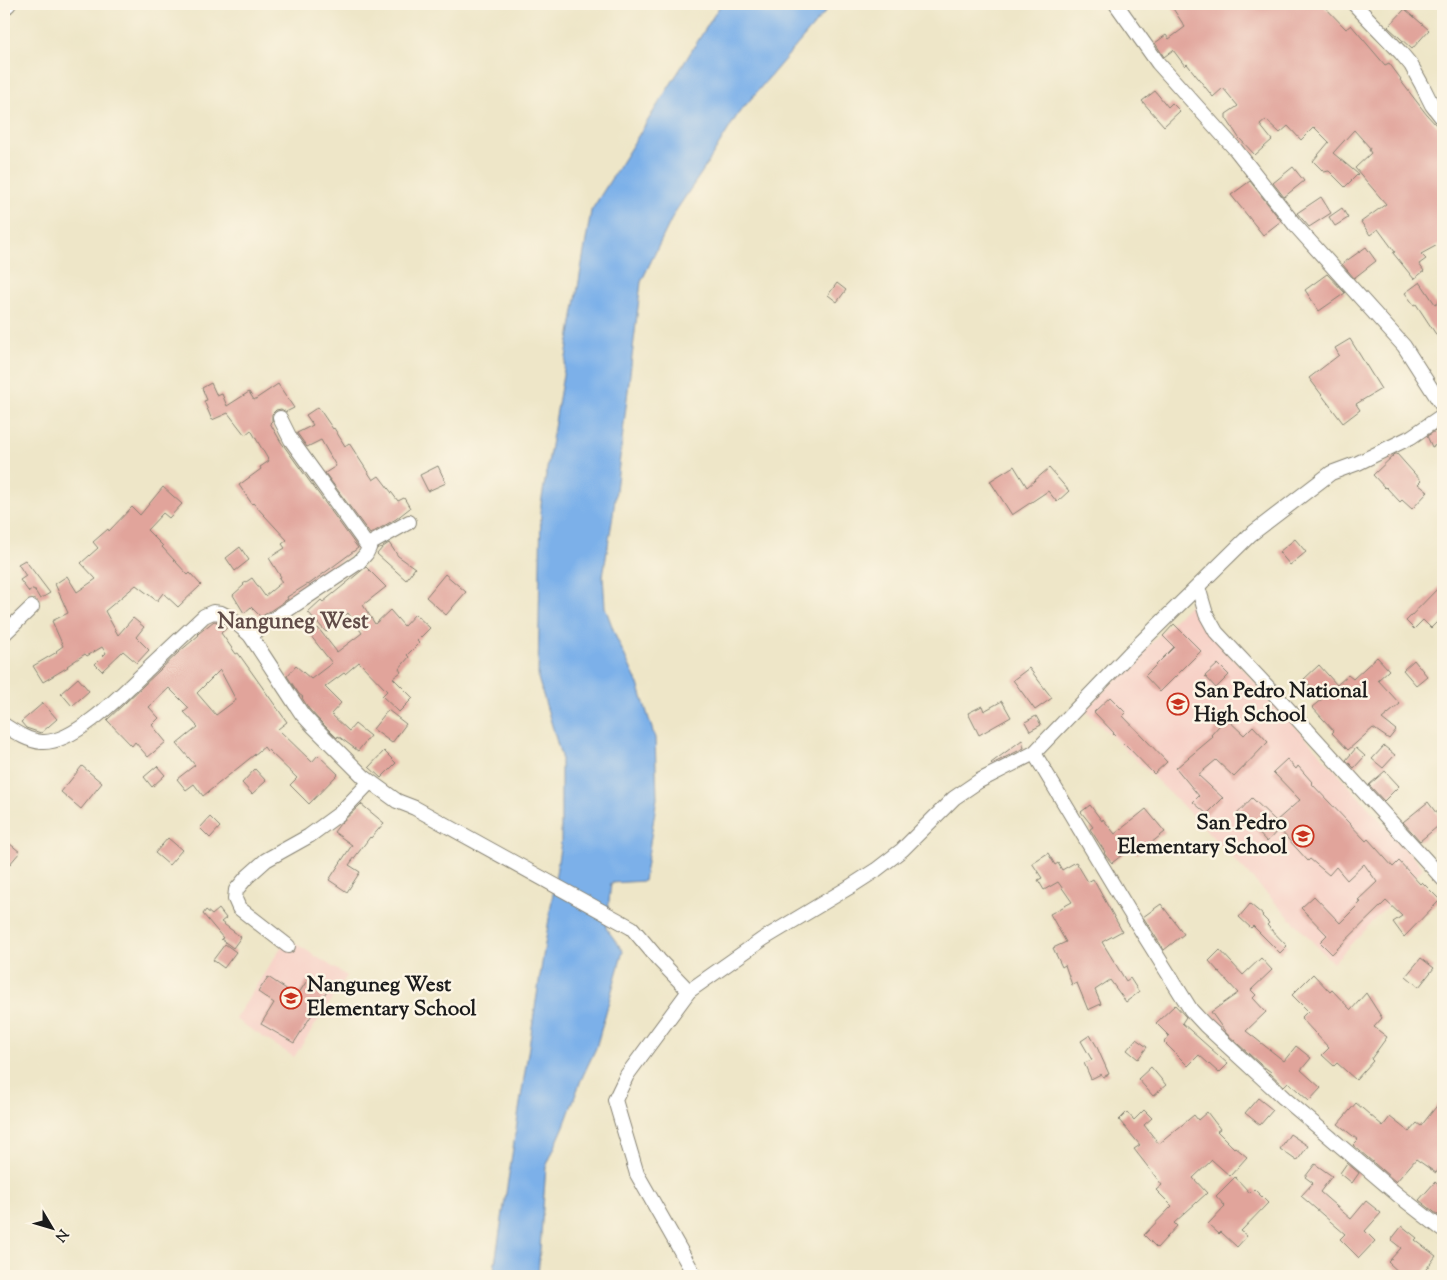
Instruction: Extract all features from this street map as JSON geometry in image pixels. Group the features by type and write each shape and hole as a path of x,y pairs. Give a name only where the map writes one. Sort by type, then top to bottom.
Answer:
{"street":[{"path":"4,9 9,4"},
{"path":"1116,4 1158,63 1236,150 1302,232 1404,346 1443,407"},
{"path":"1354,4 1401,52 1432,105 1443,119"},
{"path":"695,1276 636,1174 615,1100 627,1075 690,991 763,939 876,870 902,850 954,798 979,781 1034,753 1250,534 1331,472 1358,463 1411,437 1443,415"},
{"path":"250,635 359,562 369,548 291,440 280,418"},
{"path":"368,545 409,522"},
{"path":"1198,587 1206,614 1216,632 1443,879"},
{"path":"4,634 32,607"},
{"path":"4,725 31,740 43,742 65,737 108,707 204,616 213,612 221,612 250,635 302,714 370,782 397,801 415,808 632,928 659,960 690,991"},
{"path":"1034,753 1129,912 1191,1010 1284,1098 1398,1195 1443,1230"},
{"path":"288,946 239,908 235,899 236,890 266,860 309,836 339,814 370,782"}],"shaded area":[{"name":"San Pedro Elementary School","path":"1193,601 1200,624 1270,698 1423,868 1333,963 1182,805 1085,710"},
{"name":"Nanguneg West Elementary School","path":"287,938 347,976 294,1057 235,1019"}],"water":[{"path":"721,4 832,4 738,114 675,212 641,282 613,515 603,576 605,607 616,637 638,684 655,738 657,798 644,881 611,883 606,928 623,951 596,1048 546,1167 538,1276 493,1276 561,842 561,756 538,678 541,504 591,211"}],"building":[{"path":"1170,4 1322,4 1346,29 1351,25 1385,65 1389,63 1427,115 1436,125 1443,128 1443,242 1421,254 1426,259 1419,264 1424,271 1414,279 1393,253 1395,252 1378,229 1370,235 1361,222 1386,204 1355,168 1371,153 1370,148 1354,130 1333,153 1358,174 1345,187 1329,171 1324,172 1313,161 1329,142 1314,127 1301,140 1288,126 1280,133 1266,120 1260,125 1272,140 1255,155 1239,138 1226,118 1226,114 1238,106 1223,88 1213,97 1187,64 1185,66 1173,50 1164,57 1155,43 1166,35 1169,39 1185,27"},
{"path":"1405,9 1429,30 1412,49 1388,27"},
{"path":"1155,91 1168,107 1172,103 1180,111 1164,126 1142,101"},
{"path":"1293,167 1304,181 1284,197 1273,183"},
{"path":"1250,181 1281,221 1263,235 1231,195"},
{"path":"1321,197 1331,213 1309,227 1297,213"},
{"path":"1342,208 1348,218 1335,226 1329,217"},
{"path":"1366,247 1376,261 1354,278 1342,264"},
{"path":"1327,274 1345,293 1319,311 1305,290"},
{"path":"1420,282 1435,304 1443,299 1443,345 1416,304 1414,305 1405,293"},
{"path":"837,283 846,290 837,302 828,295"},
{"path":"1350,339 1381,389 1356,404 1360,410 1343,423 1309,378 1339,355 1335,348"},
{"path":"211,383 217,396 222,394 227,406 249,392 254,400 278,384 294,408 286,412 281,409 276,410 272,414 272,421 270,423 281,442 358,548 261,617 251,607 244,613 233,595 243,584 252,578 265,596 282,582 279,578 281,577 269,558 285,548 282,544 287,540 252,504 239,485 269,461 251,430 245,435 228,413 212,420 204,401 207,400 202,388"},
{"path":"318,407 345,446 349,443 373,480 379,476 398,501 404,498 410,508 396,519 370,534 325,473 336,466 321,440 307,447 297,433 313,425 306,415"},
{"path":"1437,430 1443,442 1432,447 1427,436"},
{"path":"1395,454 1421,481 1418,484 1428,492 1412,509 1402,500 1400,502 1373,475"},
{"path":"438,466 446,483 428,491 420,475"},
{"path":"1014,466 1027,487 1049,468 1069,491 1057,502 1048,491 1012,515 990,481"},
{"path":"163,487 182,504 169,518 163,513 147,530 188,575 190,573 201,585 178,607 163,593 157,601 136,585 105,611 118,635 133,618 144,627 136,637 149,650 137,663 123,651 102,671 95,664 106,653 102,647 87,656 85,654 43,682 33,666 57,652 63,646 52,621 68,613 55,584 67,576 77,592 96,579 81,563 98,548 93,542 108,529 109,531 132,507 140,515"},
{"path":"1295,539 1306,552 1290,565 1279,552"},
{"path":"389,543 398,556 415,568 406,580 377,554"},
{"path":"240,547 249,560 235,571 226,558"},
{"path":"25,560 50,593 40,599 34,589 29,592 20,580 26,576 18,564"},
{"path":"366,567 386,587 363,605 375,624 390,610 404,626 415,614 430,628 407,655 409,657 399,669 401,672 393,678 413,698 399,712 382,696 387,691 359,662 325,687 341,703 331,714 349,731 355,724 370,736 358,751 338,736 337,738 319,720 309,709 303,697 287,676 296,666 311,679 332,663 310,635 318,628 337,652 362,633 348,613 326,632 308,612 321,600 323,602"},
{"path":"445,574 466,592 446,615 426,597"},
{"path":"1443,583 1443,616 1431,628 1423,620 1414,629 1406,621"},
{"path":"214,621 228,627 221,633 236,654 238,653 287,722 278,729 312,762 318,755 338,774 309,804 290,785 297,778 264,747 203,796 194,784 186,790 177,779 195,765 177,744 198,727 184,712 189,708 169,688 149,707 159,718 152,725 166,742 148,757 135,742 132,746 107,720","holes":["220,670 236,700 216,715 197,693"]},
{"path":"1174,624 1201,651 1160,692 1145,676 1174,647 1163,636"},
{"path":"1377,657 1389,670 1378,680 1400,704 1382,719 1396,730 1389,739 1373,728 1348,750 1312,707 1322,699 1304,679 1319,665 1337,685 1348,675 1353,679"},
{"path":"1414,660 1427,676 1416,685 1403,670"},
{"path":"1218,664 1229,675 1216,688 1205,676"},
{"path":"1029,668 1052,698 1035,710 1013,680"},
{"path":"78,678 89,691 72,706 61,693"},
{"path":"1110,697 1126,713 1123,716 1167,762 1154,774 1113,734 1094,712"},
{"path":"1002,701 1011,717 979,735 968,713 982,706 984,711"},
{"path":"43,703 57,719 41,733 26,728 21,722"},
{"path":"388,710 406,724 392,743 373,729"},
{"path":"1036,716 1041,725 1030,731 1025,722"},
{"path":"1226,718 1244,735 1253,726 1268,742 1234,777 1216,760 1198,775 1223,798 1207,814 1193,802 1199,796 1176,768 1213,737 1211,735"},
{"path":"1022,740 1024,748 991,763"},
{"path":"1384,746 1395,755 1383,768 1372,759"},
{"path":"1356,748 1365,756 1354,768 1346,760"},
{"path":"384,751 396,763 381,778 369,767"},
{"path":"1287,759 1296,769 1298,766 1311,783 1366,841 1368,839 1393,867 1399,861 1420,884 1422,882 1440,900 1404,937 1393,922 1402,916 1386,901 1332,954 1320,942 1327,935 1301,908 1314,896 1340,923 1361,902 1358,900 1377,882 1364,864 1347,880 1336,867 1329,875 1310,859 1308,861 1279,829 1267,842 1253,827 1250,829 1236,815 1252,798 1276,821 1300,800 1273,772"},
{"path":"82,766 102,783 81,809 61,792"},
{"path":"157,766 165,775 152,787 144,777"},
{"path":"255,769 266,781 252,794 242,783"},
{"path":"1385,771 1399,786 1384,801 1369,785"},
{"path":"1428,802 1443,822 1420,841 1403,822"},
{"path":"361,804 384,823 370,837 349,865 360,872 347,892 329,880 352,845 334,832"},
{"path":"1090,805 1115,834 1146,809 1165,832 1137,854 1132,847 1112,863 1090,829 1093,827 1081,812"},
{"path":"210,817 220,827 210,838 200,828"},
{"path":"168,838 182,850 169,865 155,853"},
{"path":"4,839 20,852 4,871"},
{"path":"1048,853 1055,865 1058,863 1062,870 1076,862 1088,882 1093,879 1122,931 1102,942 1126,981 1130,978 1139,992 1126,1002 1110,980 1095,990 1101,1004 1088,1010 1077,983 1072,985 1065,965 1062,967 1053,948 1066,942 1050,914 1072,902 1058,882 1044,890 1038,880 1042,878 1032,863"},
{"path":"1161,904 1184,934 1164,950 1143,917"},
{"path":"1250,904 1263,915 1269,923 1267,925 1287,946 1280,953 1253,926 1251,928 1239,917"},
{"path":"219,909 226,918 221,922 241,937 233,948 221,939 223,938 203,914 206,910 212,915"},
{"path":"225,944 236,952 224,968 213,960"},
{"path":"1220,950 1243,975 1261,958 1272,970 1251,990 1256,995 1253,998 1266,1012 1246,1031 1284,1061 1296,1046 1311,1058 1301,1070 1321,1088 1309,1101 1288,1082 1284,1086 1271,1072 1226,1033 1211,1012 1238,993 1209,961"},
{"path":"1421,958 1434,968 1419,987 1406,976"},
{"path":"1313,974 1351,1010 1366,993 1382,1018 1374,1027 1387,1037 1371,1059 1373,1061 1356,1080 1337,1063 1334,1066 1322,1055 1329,1048 1301,1018 1308,1011 1292,995"},
{"path":"310,976 328,989 294,1043 261,1024 274,1003 258,992 268,977 297,996"},
{"path":"1175,1005 1186,1017 1182,1023 1228,1064 1219,1073 1199,1055 1188,1066 1164,1042 1169,1036 1156,1023"},
{"path":"1090,1035 1109,1074 1103,1077 1101,1074 1091,1079 1084,1063 1092,1060 1081,1041"},
{"path":"1136,1039 1147,1047 1138,1059 1127,1050"},
{"path":"1151,1067 1166,1085 1153,1096 1138,1079"},
{"path":"1258,1098 1273,1110 1260,1125 1245,1113"},
{"path":"1443,1098 1443,1163 1436,1173 1416,1159 1396,1182 1353,1145 1358,1140 1338,1124 1356,1103 1383,1126 1390,1117 1409,1132 1417,1123 1421,1126"},
{"path":"1144,1110 1152,1118 1144,1125 1159,1144 1194,1115 1198,1120 1207,1112 1220,1129 1217,1131 1234,1148 1247,1157 1230,1176 1212,1160 1193,1178 1207,1193 1174,1223 1177,1226 1157,1248 1144,1235 1172,1206 1156,1190 1162,1185 1134,1149 1140,1145 1119,1120 1127,1112 1134,1120"},
{"path":"1290,1134 1308,1146 1297,1161 1280,1149"},
{"path":"1347,1163 1359,1173 1352,1183 1340,1173"},
{"path":"1315,1164 1332,1176 1320,1192 1351,1219 1366,1201 1381,1213 1365,1231 1375,1241 1359,1258 1340,1239 1345,1234 1301,1196 1313,1183 1305,1177"},
{"path":"1235,1177 1250,1193 1254,1189 1268,1203 1241,1231 1247,1236 1237,1247 1221,1232 1219,1234 1208,1224 1225,1206 1216,1196"},
{"path":"1435,1182 1443,1189 1443,1219 1419,1200"},
{"path":"1402,1226 1417,1238 1415,1240 1436,1256 1421,1276 1403,1276 1388,1262 1401,1248 1391,1240"}],"place":[{"name":"San Pedro National High School","path":"1178,704"},
{"name":"San Pedro Elementary School","path":"1303,836"},
{"name":"Nanguneg West Elementary School","path":"291,998"}],"district":[{"name":"Nanguneg West","path":"293,623"}]}
